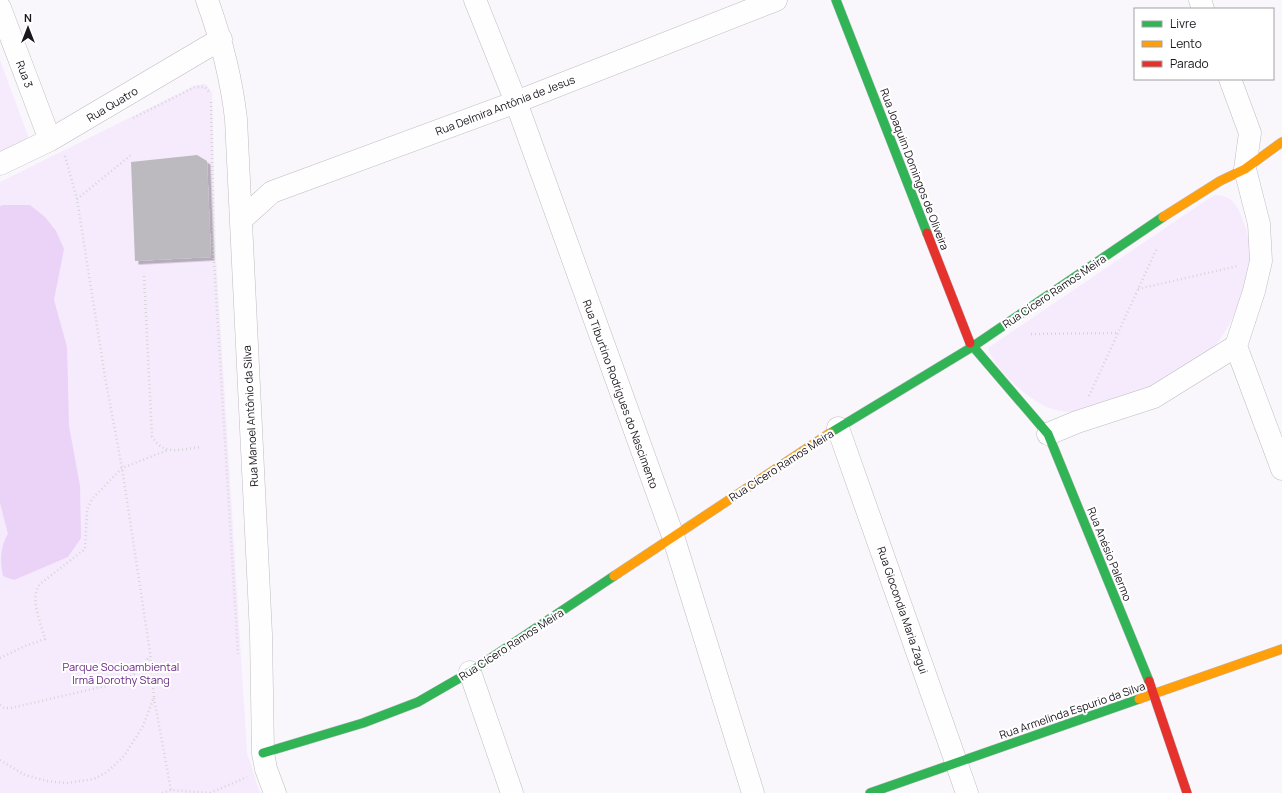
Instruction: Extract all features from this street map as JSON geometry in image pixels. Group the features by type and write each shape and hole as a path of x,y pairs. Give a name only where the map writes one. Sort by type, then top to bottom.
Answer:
{"street":[{"name":"Rua Manoel Antônio da Silva","path":"207,0 221,39 232,82 236,120 261,634 264,761 275,793"},
{"name":"Rua Tiburtino Rodrigues do Nascimento","path":"475,0 516,102 673,536 753,793"},
{"name":"Rua Delmira Antônia de Jesus","path":"241,220 272,192 516,102 776,0"},
{"name":"Rua Joaquim Domingos de Oliveira","path":"836,0 972,347"},
{"name":"Rua 3","path":"0,8 57,146"},
{"name":"Rua Quatro","path":"0,164 57,146 221,39"},
{"path":"1230,80 1250,133 1245,169 1259,224 1261,260 1254,291 1236,346 1282,469"},
{"name":"Rua Cícero Ramos Meira","path":"264,761 418,702 470,672 838,428 972,347 1175,209 1220,181 1245,169 1282,142"},
{"path":"1048,434 1077,422 1154,397 1236,346"},
{"name":"Rua Anésio Palermo","path":"972,347 1048,434 1154,694 1187,793"},
{"name":"Rua Giocondia Maria Zagui","path":"838,428 967,793"},
{"name":"Rua Armelinda Espurio da Silva","path":"870,793 1282,649"},
{"path":"470,672 512,793"}],"path":[{"path":"126,121 195,88 205,87 210,94 214,262 238,655"},
{"path":"57,146 77,199 105,377 122,468 150,652 154,697 171,790"},
{"path":"77,199 131,155"},
{"path":"1077,422 1160,243"},
{"path":"1137,290 1261,260"},
{"path":"144,276 152,436 157,446 168,450"},
{"path":"1024,334 1117,333"},
{"path":"0,658 25,646 45,639 36,598 38,586 85,549 87,510 92,499 122,468 168,450 201,447"},
{"path":"0,705 4,708 11,708 114,684 129,678 142,669 149,657 150,652"},
{"path":"0,760 25,775 47,781 67,783 94,779 107,772 124,756 143,726 154,697"},
{"path":"162,793 171,790 210,793 264,761"}],"green space":[{"path":"0,60 32,147 0,163"},
{"name":"Parque Socioambiental Irmã Dorothy Stang","path":"206,84 212,93 216,257 247,753 260,793 0,793 0,182 196,85"},
{"path":"1214,195 1227,197 1238,209 1248,235 1250,260 1245,285 1231,320 1216,344 1197,364 1186,372 1162,385 1141,390 1075,412 1061,411 1039,403 1021,390 997,366 988,348"}],"shaded area":[{"path":"30,205 45,217 56,231 64,249 54,300 67,347 69,426 80,486 81,538 68,557 14,580 3,576 1,565 3,544 8,534 0,503 0,206"}],"building":[{"path":"197,155 207,161 211,257 135,261 131,162"}],"traffic: fast":[{"path":"836,0 927,233"},
{"path":"830,433 972,347 1163,217"},
{"path":"970,343 1048,434 1149,681"},
{"path":"263,753 363,723 418,702 470,672 614,576"},
{"path":"870,793 1139,699"}],"traffic: slow":[{"path":"1163,217 1220,181 1245,169 1282,142"},
{"path":"614,576 830,433"},
{"path":"1139,699 1282,649"}],"traffic: jam":[{"path":"927,233 970,343"},
{"path":"1149,681 1187,793"}]}
